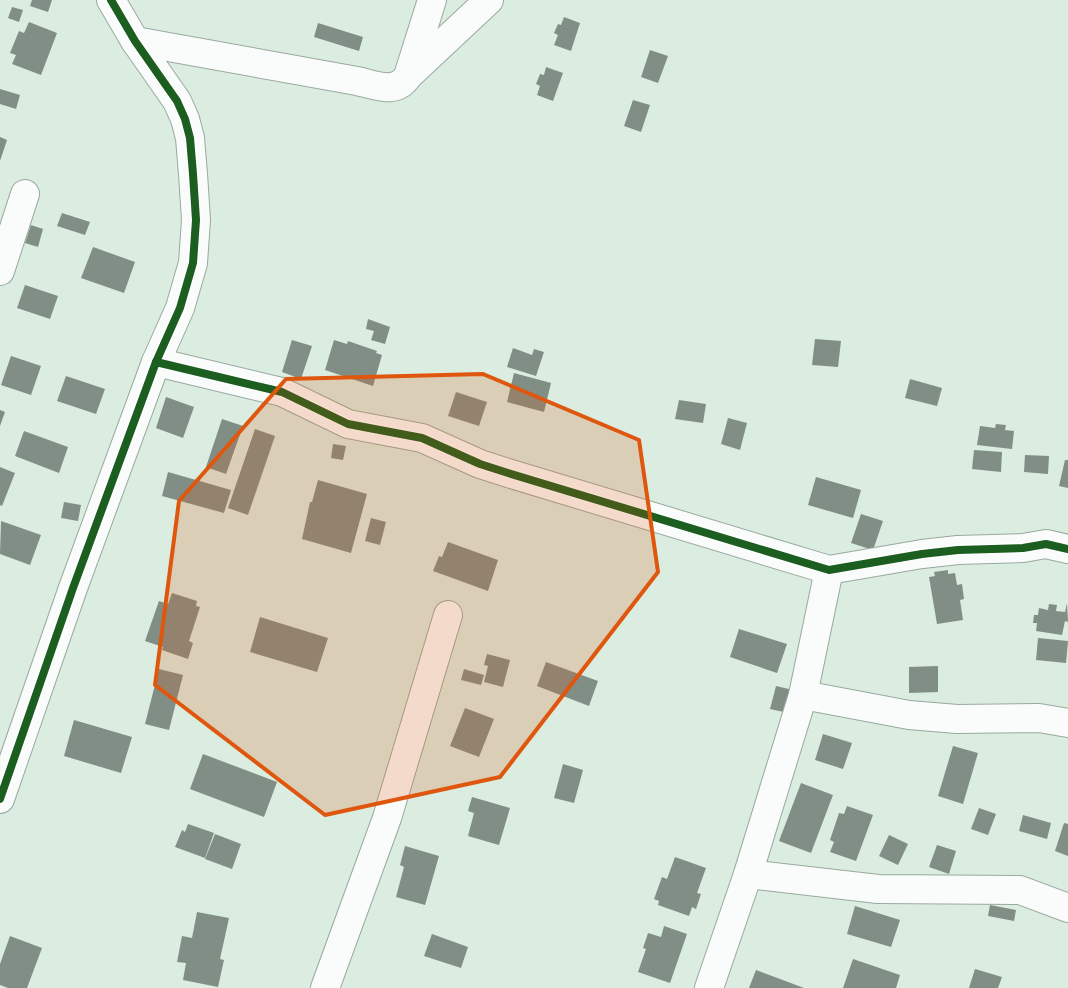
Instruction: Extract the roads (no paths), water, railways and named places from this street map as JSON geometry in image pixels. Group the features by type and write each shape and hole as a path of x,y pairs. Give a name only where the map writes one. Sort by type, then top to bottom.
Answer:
{"street":[{"path":"1,790 156,362 180,308 193,263 196,220 190,138 185,118 177,101 135,41 112,0"},
{"path":"408,76 432,0"},
{"path":"135,41 390,88 404,82 408,76 489,0"},
{"path":"0,271 25,194"},
{"path":"156,362 282,392 348,424 422,438 480,464 508,474 829,570 922,554 958,550 1023,548 1046,544 1068,548"},
{"path":"709,988 748,874 803,695 829,570"},
{"path":"325,988 387,818 448,615"},
{"path":"803,695 909,715 957,719 1039,718 1068,723"},
{"path":"748,874 878,889 1020,890 1068,908"}]}
